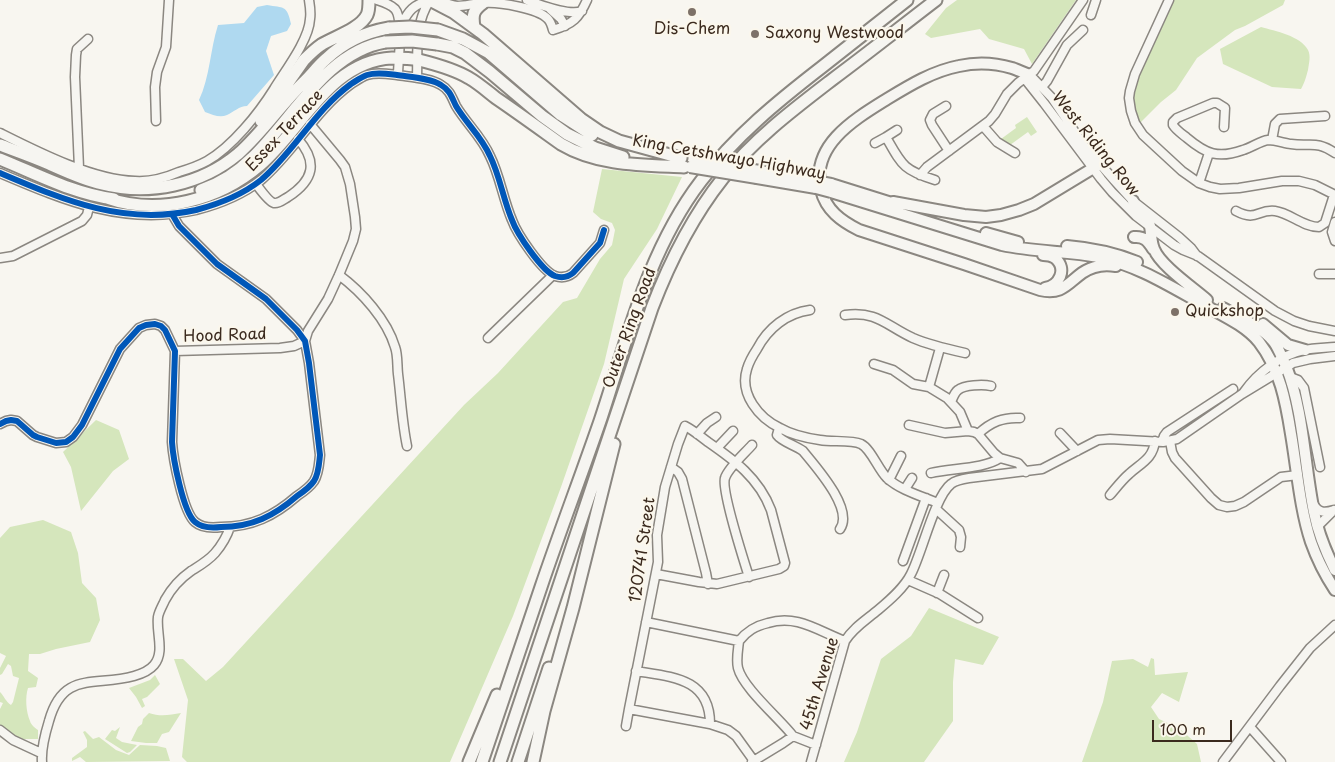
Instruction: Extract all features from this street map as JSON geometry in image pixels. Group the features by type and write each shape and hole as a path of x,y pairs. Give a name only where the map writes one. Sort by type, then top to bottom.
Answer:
{"highway":[{"path":"239,152 304,60 319,46 353,28 363,20 369,10 369,0"},
{"path":"430,0 453,12 483,34 590,126 619,142 688,163"},
{"name":"Outer Ring Road","path":"482,762 645,287 665,240 680,212 700,182 752,124 907,0"},
{"name":"Outer Ring Road","path":"500,762 661,285 691,225 724,177 754,144 780,121 936,0"},
{"path":"474,27 473,15 483,3"},
{"name":"King Cetshwayo Highway","path":"0,145 90,180 112,186 137,189 166,187 194,180 218,168 254,139 298,88 333,53 351,41 395,26 438,30 463,39 489,53 548,106 591,134 619,146 688,163"},
{"name":"King Cetshwayo Highway","path":"0,160 67,186 107,198 134,202 160,201 188,195 207,188 251,160 311,91 332,69 352,54 385,42 412,41 453,47 465,53 548,120 579,140 611,154 625,157 688,163"},
{"path":"107,198 120,203 162,205 207,196 226,187 239,180 273,153 322,96 346,74 366,63 388,58 418,59 443,66 469,78 561,144 585,156 649,165 688,163"},
{"path":"533,762 544,711 571,618 636,357"},
{"path":"518,762 587,552"},
{"path":"469,761 541,586"}],"main road":[{"path":"1026,75 1012,68 999,65 972,64 960,66 944,70 920,80 865,113 841,132 824,156 819,176 822,192 829,209 849,225 873,235 1044,292 1054,291 1069,284 1086,270 1101,266 1113,265 1144,272"},
{"name":"King Cetshwayo Highway","path":"688,163 831,188 884,201 1012,241 1080,247 1110,252 1150,268 1256,327 1275,344 1286,368 1297,406 1312,501 1318,526 1325,549 1335,570"},
{"path":"884,201 964,215 986,217 1001,215 1026,207 1042,199 1096,167"},
{"name":"King Cetshwayo Highway","path":"831,188 1010,247 1075,253 1114,261 1144,272 1248,331 1261,345 1274,369 1286,405 1311,541 1319,561 1335,590"},
{"path":"1133,200 1138,210 1147,219 1154,251"},
{"path":"1134,238 1140,237 1147,240 1166,265 1209,301 1246,314 1261,322 1288,345 1305,350"},
{"path":"1010,247 1018,251 1052,257 1057,260 1061,276 1054,285 1046,288 1031,287"}],"street":[{"path":"156,121 155,87 157,72 166,47 169,0"},
{"path":"0,133 34,150 79,168 117,179 146,181 173,175 196,166 217,154 237,136 263,105 302,42 310,25 310,0"},
{"path":"377,0 389,4 396,10 398,76"},
{"path":"395,26 411,8 430,0 456,6 501,2 542,14 551,23 553,30 575,20 588,0"},
{"path":"417,78 420,20 430,0"},
{"path":"527,0 549,8 571,12 582,11"},
{"path":"920,175 927,167 983,126 992,117 1006,94 1038,66 1083,0"},
{"path":"1091,15 1096,0"},
{"path":"1169,0 1135,74 1129,98 1130,111 1135,124 1143,135 1165,156 1199,183 1226,189 1292,180 1304,181 1334,195 1325,223 1320,227 1306,224 1278,212 1268,211 1248,216 1236,211"},
{"path":"549,8 558,15 565,26"},
{"path":"1042,86 1047,81 1067,45 1083,30"},
{"path":"79,168 75,76 76,55 77,49 88,38"},
{"name":"Essex Terrace","path":"0,173 62,198 89,207 116,212 143,215 172,214 218,204 256,184 275,166 310,124 343,90 359,78 370,74 417,78 440,84 450,93 456,106 488,151 515,228 537,260 553,275"},
{"name":"West Riding Row","path":"1026,75 1042,86 1057,104 1078,143"},
{"name":"West Riding Row","path":"1026,75 1044,103 1078,143 1117,198 1150,227 1183,250 1198,256 1275,310 1294,321 1335,331"},
{"path":"1224,127 1225,108 1217,103 1174,120 1173,124 1176,129 1196,145 1209,153 1218,155 1232,154 1272,140 1299,145 1316,144 1335,152"},
{"path":"946,106 933,114 930,120 949,151"},
{"path":"1272,140 1275,124 1280,119 1325,116"},
{"path":"304,341 328,299 353,241 356,229 348,174 340,160 310,124"},
{"path":"983,126 997,142 1015,153"},
{"path":"875,143 897,130"},
{"path":"886,137 901,162 912,172 935,180"},
{"path":"256,184 273,203 280,202 299,188 308,178 311,163 307,149 298,139"},
{"path":"1199,183 1209,153"},
{"name":"West Riding Row","path":"1096,167 1198,256"},
{"path":"0,258 13,256 82,221 87,215 89,207"},
{"path":"0,424 11,420 17,421 37,437 56,443 66,442 73,437 82,425 120,349 138,328 155,324 166,330 175,351 172,455 187,509 196,523 214,528 258,522 274,514 311,484 317,475 320,454 309,363 304,341 297,330 266,299 217,264 179,226 172,214"},
{"path":"1335,222 1332,232 1335,240"},
{"path":"488,338 553,275 562,277 573,273 600,243 604,230"},
{"path":"1320,274 1335,274"},
{"path":"339,275 369,304 391,335 396,351 407,446"},
{"path":"810,310 796,313 779,323 760,343 747,370 746,388 750,400 759,412 779,428 812,438 853,442 863,445 889,480 926,498 937,506 959,530 961,537 960,547"},
{"path":"845,315 862,314 874,316 912,337 940,348 965,353"},
{"name":"Hood Road","path":"175,351 280,348 294,346 304,341"},
{"path":"1286,368 1290,355 1305,350 1335,347"},
{"path":"929,387 940,348"},
{"path":"1110,495 1128,475 1150,457 1154,447 1162,441 1183,436 1274,369 1286,368 1294,363 1305,360 1335,356"},
{"path":"874,364 888,367 913,384 929,387 951,402 960,412 968,431"},
{"path":"1286,368 1304,388 1320,467"},
{"path":"951,402 958,390 962,388 983,385 991,386"},
{"path":"1162,441 1167,432 1233,389"},
{"path":"656,574 708,584 722,584 784,566 784,559 769,505 750,474 697,434 707,423 716,417"},
{"path":"978,434 993,422 1001,419 1020,418"},
{"path":"908,425 945,433 968,431 978,434 994,454 1000,458 1018,463 1026,472"},
{"name":"120741 Street","path":"626,726 658,562 658,529 665,487 685,426 697,434"},
{"path":"779,428 777,436 803,451 834,493 843,516 840,529"},
{"path":"717,448 733,431"},
{"path":"1060,433 1077,451"},
{"name":"45th Avenue","path":"811,762 845,641 854,629 892,598 908,580 937,506 950,484 958,480 1042,469 1098,440 1162,441"},
{"path":"1162,441 1211,498 1223,506 1230,507 1240,504 1281,477 1298,475"},
{"path":"749,577 724,485 725,476 752,445"},
{"path":"889,480 901,456"},
{"path":"931,473 986,463 1000,458"},
{"path":"671,466 682,479 708,584"},
{"path":"905,489 912,478"},
{"path":"903,561 926,498"},
{"path":"1312,501 1320,511 1327,512 1334,509"},
{"path":"1318,526 1334,509"},
{"path":"42,762 41,753 45,732 52,710 58,699 66,690 77,684 128,678 142,674 153,666 159,653 158,618 166,599 184,577 215,553 230,527"},
{"path":"938,593 944,575"},
{"path":"908,580 938,593 978,618"},
{"path":"816,745 793,736 749,687 742,677 738,666 739,641 751,629 759,625 785,619 800,622 845,641"},
{"path":"646,622 739,641"},
{"path":"1223,762 1310,648 1335,624"},
{"path":"636,671 677,678 689,683 704,698 708,706 710,724"},
{"path":"628,709 710,724 728,730 736,736 753,761 793,736"},
{"path":"1250,727 1281,762"},
{"path":"0,730 14,740 41,753"}],"green space":[{"path":"957,0 1076,0 1032,64 1024,49 989,39 980,29 931,38 925,34 946,8"},
{"path":"1172,0 1285,0 1283,5 1235,30 1197,58 1176,90 1140,123 1134,113 1135,89 1146,56"},
{"path":"1261,27 1280,32 1305,45 1310,57 1308,70 1301,89 1272,87 1223,64 1220,49"},
{"path":"1027,117 1037,132 1031,136 1028,132 1010,145 1001,139 1016,128 1015,125"},
{"path":"602,169 682,177 657,229 624,279 604,364 561,487 513,616 450,762 187,762 182,757 188,700 174,659 183,659 206,681 223,667 464,405 498,373 563,302 577,298 600,259 612,245 615,230 612,223 601,219 593,212"},
{"path":"96,420 119,430 129,459 113,471 81,511 71,467 63,452"},
{"path":"43,520 71,532 78,553 82,583 96,598 100,620 90,642 40,654 29,654 28,671 38,678 36,687 28,688 26,696 27,709 33,726 38,730 38,739 20,739 0,726 0,709 3,703 0,702 0,692 11,705 19,678 13,676 11,666 8,664 0,675 0,668 6,656 0,653 0,538 10,527"},
{"path":"929,608 999,637 983,665 955,659 953,721 924,762 844,762 857,732 881,659 911,636"},
{"path":"1151,658 1154,659 1155,675 1188,672 1179,702 1162,693 1151,707 1159,719 1180,729 1197,744 1201,762 1082,762 1103,702 1112,661 1133,659 1148,667"},
{"path":"155,675 160,684 147,697 142,699 145,706 142,708 129,688 150,680"},
{"path":"149,713 169,715 181,713 169,732 162,734 157,743 131,741 138,727 142,724 143,719"},
{"path":"120,727 116,738 122,742 137,745 127,753 105,739 112,730 115,731"},
{"path":"85,731 93,739 99,737 116,750 129,755 140,745 166,748 170,761 86,762 80,757 72,761 72,758 87,747 87,740 83,732"}],"water":[{"path":"267,5 284,8 288,13 291,24 287,31 271,36 266,51 274,75 247,106 224,116 216,116 205,112 199,100 203,91 218,25 244,23 257,7"}],"cycle path":[{"path":"0,173 48,193 96,208 120,213 144,215 170,214 196,210 230,198 261,180 284,157 315,118 338,94 365,76 386,74 432,81 441,85 449,92 456,106 487,149 509,212 519,234 537,260 550,273 562,277 573,273 600,243 604,230"},
{"path":"0,424 11,420 17,421 37,437 56,443 66,442 73,437 82,425 120,349 139,328 155,324 165,330 175,351 172,442 186,508 195,522 204,526 215,527 243,525 253,522 271,515 312,483 316,478 320,455 305,341 297,330 266,299 217,264 179,226 172,214"}],"place":[{"name":"Dis-Chem","path":"692,12"},
{"name":"Saxony Westwood","path":"755,34"},
{"name":"Quickshop","path":"1175,312"}]}
